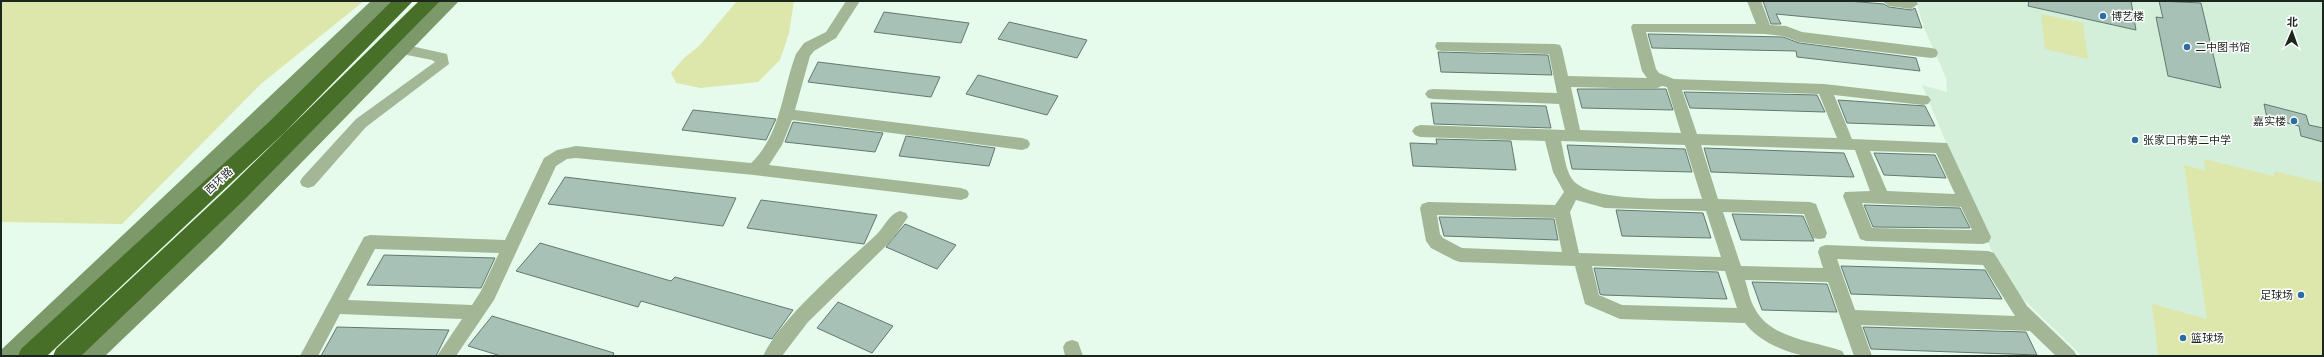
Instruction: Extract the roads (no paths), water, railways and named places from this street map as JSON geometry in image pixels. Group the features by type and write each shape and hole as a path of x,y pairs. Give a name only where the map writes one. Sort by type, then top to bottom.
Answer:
{"highway":[{"name":"西环路","path":"30,356 277,128 403,1"},
{"name":"西环路","path":"65,356 236,194 430,1"}],"street":[{"path":"12,356 290,92 382,1"},
{"path":"89,356 212,240 449,1"},
{"path":"754,169 766,160 773,151 781,132 802,54 831,35 853,1"},
{"path":"1754,1 1766,29"},
{"path":"1889,1 1911,4"},
{"path":"1836,356 1776,338 1763,330 1750,316 1691,139 1666,82 1650,71 1638,27 1786,30 1799,36 1931,53"},
{"path":"1442,46 1555,49 1574,136"},
{"path":"308,182 361,123 442,64 442,58 435,55 402,49"},
{"path":"1562,81 1655,84 1666,82 1824,89 1923,100"},
{"path":"1824,89 1881,197"},
{"path":"1433,94 1566,99"},
{"path":"786,114 1022,144"},
{"path":"1420,131 1941,147 1983,237 1866,234 1851,196 1966,201"},
{"path":"1552,135 1563,178 1568,188 1588,199 1605,202 1810,208 1819,233"},
{"path":"446,356 488,295 550,162 563,154 576,152 754,169 961,194"},
{"path":"1573,192 1564,204 1562,212 1591,299 1620,312 1750,316"},
{"path":"1562,212 1428,208 1432,236 1438,243 1460,255 1577,259 1834,275"},
{"path":"772,356 802,317 886,235 900,217"},
{"path":"69,356 212,240"},
{"path":"309,356 370,242 510,247"},
{"path":"1864,356 1826,252 1988,258 2011,298 2033,324 2068,356"},
{"path":"335,307 477,312"},
{"path":"1849,317 2033,324"}],"place":[{"name":"博艺楼","path":"2103,16"},
{"name":"二中图书馆","path":"2187,47"},
{"name":"嘉实楼","path":"2294,121"},
{"name":"张家口市第二中学","path":"2135,140"},
{"name":"足球场","path":"2301,295"},
{"name":"篮球场","path":"2183,338"}]}
